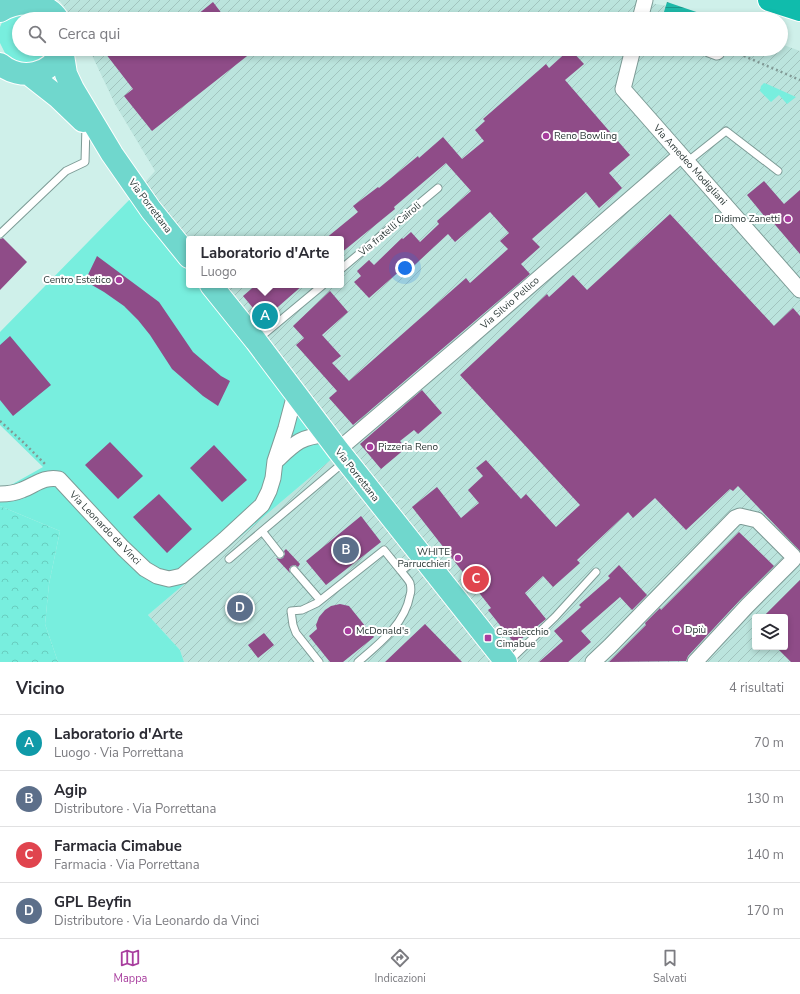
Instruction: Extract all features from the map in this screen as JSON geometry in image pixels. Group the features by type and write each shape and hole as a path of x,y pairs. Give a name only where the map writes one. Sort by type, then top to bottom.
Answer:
{"highway":[{"path":"769,0 800,10"}],"main road":[{"path":"0,11 13,3 20,1 33,1 45,6 52,12"},
{"path":"0,64 11,71 23,75 30,75 48,68 58,56"},
{"name":"Via Porrettana","path":"63,56 66,74 72,89 112,154 151,210 186,253"},
{"name":"Via Porrettana","path":"30,75 58,97 112,154"},
{"name":"Via Porrettana","path":"213,288 256,341 337,448 507,662"}],"street":[{"path":"642,12 645,0"},
{"name":"Via Amedeo Modigliani","path":"631,56 623,89 800,290"},
{"name":"Via Silvio Pellico","path":"337,448 684,158"},
{"name":"Via Leonardo da Vinci","path":"59,479 123,548 145,569 157,576 168,578 182,576 262,505 269,491 275,461 295,394"},
{"path":"275,461 296,442 312,436 337,448"},
{"path":"0,494 24,490 40,481 52,478 59,479"},
{"path":"593,662 736,518 740,516 758,520 793,556 793,560 747,606 695,662"}],"lane":[{"path":"0,234 66,171 85,162 86,125"},
{"path":"684,158 726,131 778,171"},
{"name":"Via fratelli Cairoli","path":"344,267 438,188"},
{"path":"256,341 318,288"},
{"path":"229,559 262,532 337,448"},
{"path":"262,532 280,554"},
{"path":"319,662 296,633 291,611 302,610 320,600 384,550 410,584 411,591 405,610 396,625 358,662"},
{"path":"401,571 421,555"},
{"path":"294,570 320,600"},
{"name":"Via Porrettana","path":"507,662 555,617 596,572"}],"path":[{"path":"734,56 800,80"},
{"path":"0,421 59,479"}],"shaded area":[{"path":"59,0 633,0 695,12 68,12"},
{"path":"667,2 696,12 664,12"},
{"path":"788,47 800,51 800,662 184,662 180,650 148,615 334,457 207,288 344,288 344,236 186,236 186,261 134,195 155,171 115,104 92,56 788,56"}],"green space":[{"path":"16,9 26,12 12,12"},
{"path":"12,12 12,56 44,56 29,63 17,61 5,53 0,43 0,27 3,20"},
{"path":"764,83 796,97 787,104 779,95 771,102 760,91 761,86"},
{"path":"134,195 186,261 186,288 207,288 334,457 148,615 180,650 184,662 58,662 45,624 49,584 60,531 0,506 0,488 11,485 43,467 0,425 0,332"},
{"path":"0,506 60,531 49,584 45,624 58,662 0,662"}],"building":[{"path":"213,2 221,12 201,12"},
{"path":"107,56 247,56 152,131 124,96 133,89"},
{"path":"562,56 577,56 584,64 565,80 630,155 609,173 622,188 599,208 586,192 532,239 540,247 521,264 530,274 353,425 329,398 337,391 296,345 304,338 293,326 330,291 348,312 322,335 341,356 332,363 349,381 466,278 470,283 508,249 500,241 509,233 490,212 455,242 448,234 407,272 403,268 369,298 354,282 361,276 357,271 369,260 374,265 402,238 403,239 411,232 420,242 439,224 437,221 471,191 446,163 394,207 395,209 344,251 344,236 329,236 358,212 353,206 378,187 379,188 418,156 419,158 443,137 462,159 484,141 475,130 485,121 483,119 546,64 549,68"},
{"name":"Didimo Zanetti","path":"764,181 784,204 800,190 800,254 771,220 769,222 747,195"},
{"path":"670,214 774,326 793,308 800,316 800,551 738,486 733,491 730,489 686,530 655,498 633,518 628,512 577,560 580,563 553,587 543,576 525,593 546,619 515,644 488,610 491,608 412,507 437,487 461,518 479,503 468,490 483,476 476,468 486,460 521,499 526,494 556,527 580,505 460,375 547,294 549,297 573,275 587,290"},
{"path":"3,238 27,262 0,290 0,239"},
{"path":"97,256 159,302 193,352 221,376 230,381 218,406 203,396 172,369 150,335 124,306 85,281"},
{"path":"252,288 300,288 263,320 243,296"},
{"path":"10,336 51,385 13,416 0,400 0,345"},
{"path":"422,390 442,413 418,434 414,430 400,441 406,448 381,469 360,444"},
{"path":"110,442 143,476 118,499 85,465"},
{"path":"214,445 247,480 222,502 190,468"},
{"path":"159,494 192,529 167,553 133,517"},
{"path":"361,516 381,542 326,585 306,561"},
{"path":"739,532 774,566 688,656 686,661 609,662 646,625 645,623 660,608 661,610"},
{"path":"286,549 300,564 298,567 295,565 291,566 289,569 290,573 276,558 283,558 285,554 284,551"},
{"path":"619,565 647,595 632,610 620,597 581,631 591,642 568,662 539,662 563,641 554,631 581,607 579,605 610,578 608,576"},
{"path":"800,580 800,662 791,662 779,650 788,650 788,614 766,614"},
{"path":"340,604 349,606 374,637 343,662 330,662 309,636 317,629 316,625 319,617 325,610 331,606"},
{"path":"425,624 462,662 385,662 407,641"},
{"path":"264,633 274,645 258,658 248,645"}],"place":[{"name":"Reno Bowling","path":"546,136"},
{"name":"Didimo Zanetti","path":"788,219"},
{"name":"Centro Estetico","path":"119,280"},
{"name":"Laboratorio d'Arte","path":"265,316"},
{"name":"Pizzeria Reno","path":"370,447"},
{"name":"Agip","path":"346,550"},
{"name":"WHITE Parrucchieri","path":"458,558"},
{"name":"Farmacia Cimabue","path":"476,579"},
{"name":"GPL Beyfin","path":"240,608"},
{"name":"Dpiù","path":"677,630"},
{"name":"McDonald's","path":"348,631"},
{"name":"Casalecchio Cimabue","path":"488,638"}]}
